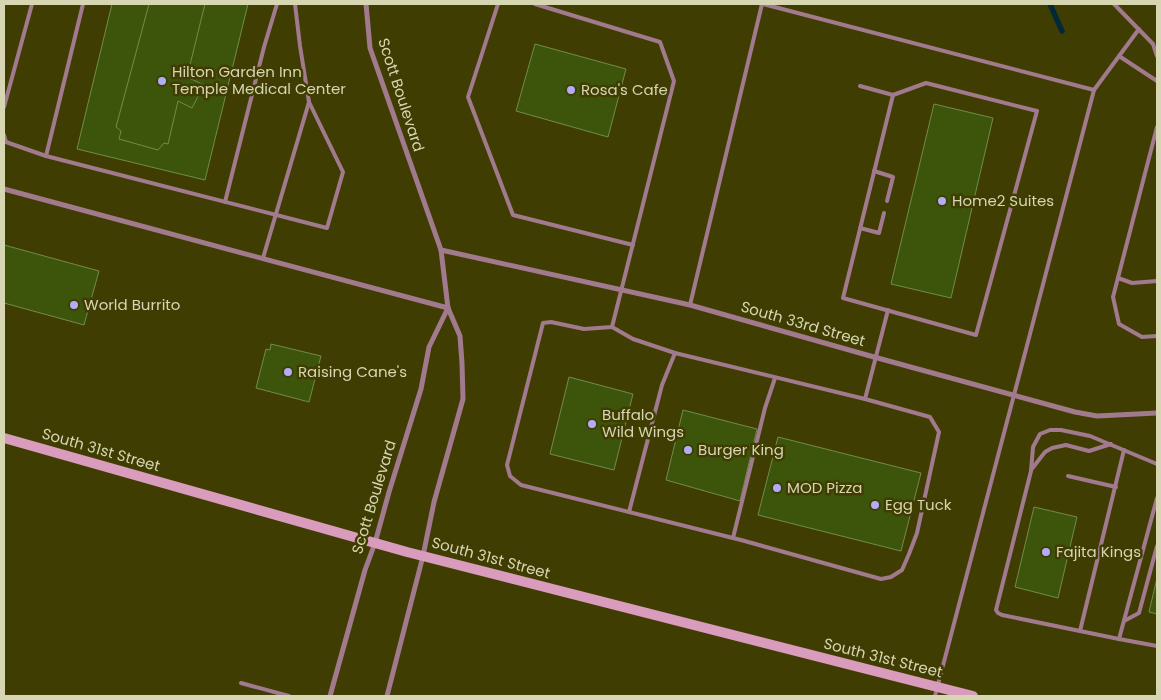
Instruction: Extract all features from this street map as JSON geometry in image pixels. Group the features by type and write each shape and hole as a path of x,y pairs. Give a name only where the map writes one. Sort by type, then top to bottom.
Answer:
{"main road":[{"name":"South 31st Street","path":"4,438 423,556 936,692 973,696"}],"street":[{"name":"Scott Boulevard","path":"366,4 370,48 441,250 448,308 460,336 462,363 463,399 434,502 423,556 387,696"},
{"path":"4,189 206,245 264,258 448,308"},
{"name":"South 33rd Street","path":"441,250 690,305 874,358 1075,412 1097,416 1157,413"},
{"name":"Scott Boulevard","path":"330,696 388,492 421,390 429,347 448,308"}],"lane":[{"path":"4,108 32,4"},
{"path":"46,156 83,4"},
{"path":"225,202 264,46 277,4"},
{"path":"4,135 6,142 46,156 327,228 343,172 309,102 295,4"},
{"path":"498,4 468,96 513,215 633,245"},
{"path":"535,4 660,42 674,81 612,327"},
{"path":"690,305 763,4 1094,90"},
{"path":"1114,4 1153,44 1157,56"},
{"path":"936,692 1094,90 1139,29"},
{"path":"1119,56 1157,81"},
{"path":"860,86 893,95 926,83 1038,112 976,335 843,298 893,95"},
{"path":"264,258 309,102"},
{"path":"1157,127 1113,297 1119,324 1142,337 1157,336"},
{"path":"874,171 893,177 887,201"},
{"path":"860,228 879,233 884,212"},
{"path":"1118,278 1132,283 1157,281"},
{"path":"865,399 874,358 888,310"},
{"path":"551,322 584,329 612,327 633,339 675,353 865,399 930,417 939,432 917,533 902,570 891,577 881,579 733,538 521,485 510,476 507,465 543,323 551,322"},
{"path":"629,512 662,385 675,353"},
{"path":"733,538 775,378"},
{"path":"1157,464 1090,436 1061,430 1050,430 1040,434 1033,447 1031,471 996,610 1002,615 1157,646"},
{"path":"1031,471 1045,452 1052,448 1066,445 1089,451 1111,444"},
{"path":"1080,631 1124,450"},
{"path":"1068,476 1116,487"},
{"path":"1119,639 1157,498"},
{"path":"1124,621 1139,613 1157,546"},
{"path":"241,683 289,696"}],"building":[{"path":"112,4 248,4 205,180 77,149"},
{"name":"Hilton Garden Inn Temple Medical Center","path":"149,4 205,4 187,77 204,85 192,108 178,101 168,144 164,143 158,150 119,139 121,131 116,127"},
{"name":"Rosa's Cafe","path":"535,44 626,69 608,137 516,111"},
{"name":"Home2 Suites","path":"934,104 993,118 951,298 891,284"},
{"path":"4,245 99,271 84,325 4,303"},
{"name":"Raising Cane's","path":"271,344 321,356 309,402 256,388 266,349 270,350"},
{"name":"Buffalo Wild Wings","path":"569,377 633,394 614,470 550,454"},
{"path":"683,410 757,429 740,501 666,480"},
{"path":"778,437 921,473 901,551 758,515"},
{"name":"Fajita Kings","path":"1034,507 1077,517 1058,598 1015,587"},
{"path":"1157,578 1157,614 1149,612"}],"waterway":[{"path":"1050,4 1062,31"}],"place":[{"name":"Hilton Garden Inn Temple Medical Center","path":"162,81"},
{"name":"Rosa's Cafe","path":"571,90"},
{"name":"Home2 Suites","path":"942,201"},
{"name":"World Burrito","path":"74,305"},
{"name":"Raising Cane's","path":"288,372"},
{"name":"Buffalo Wild Wings","path":"592,424"},
{"name":"Burger King","path":"688,450"},
{"name":"MOD Pizza","path":"777,488"},
{"name":"Egg Tuck","path":"875,505"},
{"name":"Fajita Kings","path":"1046,552"}]}
